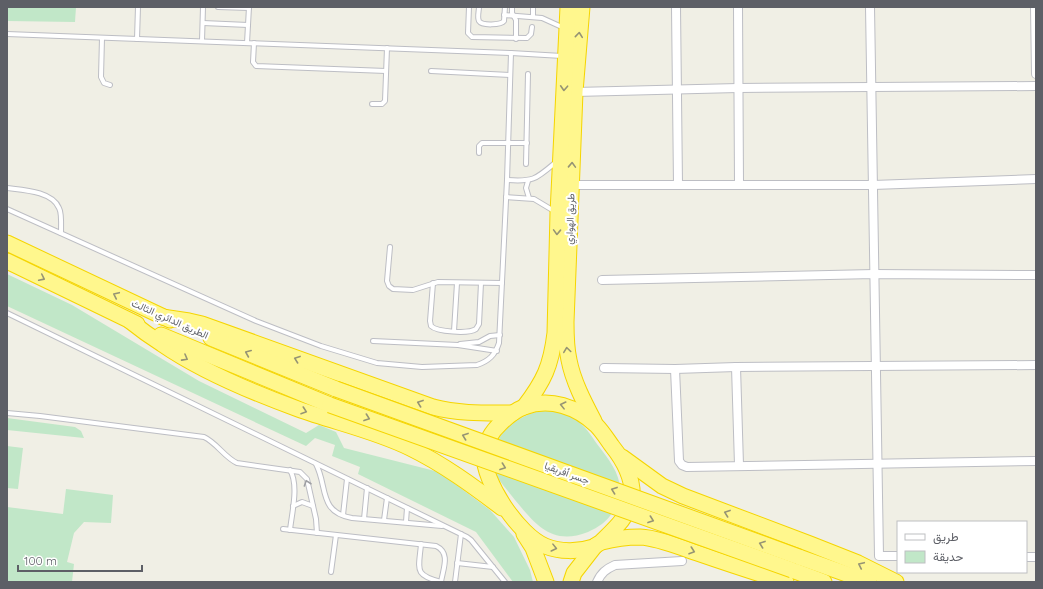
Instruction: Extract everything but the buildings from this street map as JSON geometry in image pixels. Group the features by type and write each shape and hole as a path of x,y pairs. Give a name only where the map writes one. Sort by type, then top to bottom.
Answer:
{"highway":[{"name":"طريق الهواري","path":"519,410 537,390 545,375 552,354 555,333 560,158 568,7"},
{"name":"طريق الهواري","path":"582,7 575,92 566,322 569,361 582,398 596,426"},
{"name":"الطريق الدائري الثالث","path":"7,243 162,316 336,389"},
{"name":"الطريق الدائري الثالث","path":"7,261 130,321 330,405"},
{"path":"162,316 202,324 432,407 448,411 471,413 519,410"},
{"path":"130,321 162,345 207,370 243,387 298,409 409,447 458,476 511,514"},
{"name":"جسر أفريقيا","path":"336,389 869,582"},
{"path":"546,582 533,548 489,480 485,466 484,453 489,438 499,425 519,410 538,403 554,403 568,406 579,412 596,426 618,454 628,470 632,483 632,500 624,517 614,530 597,544 574,573 571,582"},
{"name":"جسر أفريقيا","path":"330,405 789,576"},
{"path":"618,454 662,486 683,496 858,563 896,582"},
{"path":"522,529 544,545 558,550 585,549 597,544 640,537 664,542 746,570 824,582"}],"street":[{"path":"676,7 678,185"},
{"path":"738,7 739,184"},
{"path":"870,7 879,556 897,556"},
{"path":"1035,7 1036,74"},
{"path":"575,92 738,88 1036,86"},
{"path":"571,185 873,184 1036,179"},
{"path":"602,280 874,274 1036,275"},
{"path":"604,368 675,369 736,367 1036,365"},
{"path":"736,367 739,465"},
{"path":"675,369 679,461 682,465 687,467 1036,461"},
{"path":"597,582 603,572 615,565 682,561"}],"lane":[{"path":"137,39 138,7"},
{"path":"202,41 204,7"},
{"path":"218,7 249,8 247,43"},
{"path":"470,7 468,33 470,36 516,39 529,38 532,34 532,27"},
{"path":"479,7 479,19 482,24 501,24 504,21 505,7"},
{"path":"512,7 512,13 516,20 516,39"},
{"path":"532,7 533,17"},
{"path":"504,15 533,17 550,21 567,30"},
{"path":"203,23 248,25"},
{"path":"7,34 511,53 565,57"},
{"path":"102,38 101,77 104,83 110,85"},
{"path":"254,43 253,62 256,66 386,71"},
{"path":"372,104 380,104 385,101 386,48"},
{"path":"7,209 256,321 322,346 377,363 422,367 477,365 485,363 492,358 497,351 500,335 511,53"},
{"path":"432,71 510,75"},
{"path":"526,164 528,74"},
{"path":"478,153 482,143 527,143"},
{"path":"507,180 528,181 538,177 560,158"},
{"path":"528,181 526,188 529,198"},
{"path":"7,188 41,193 54,202 60,208 61,233"},
{"path":"506,197 529,198 540,202 558,213"},
{"path":"390,247 387,281 391,288 396,290 420,289 433,284 502,283"},
{"path":"454,331 457,283"},
{"path":"433,284 430,321 431,326 438,330 471,332 478,326 480,283"},
{"path":"7,313 461,534 471,540 505,582"},
{"path":"458,345 479,342 490,336 500,335"},
{"path":"372,341 458,345 497,351"},
{"path":"7,413 204,437 212,441 230,459 237,463 300,472 307,479 318,533"},
{"path":"316,464 320,473 326,500 333,510 343,516 444,526"},
{"path":"290,470 294,480 290,530"},
{"path":"343,516 348,479"},
{"path":"364,518 367,488"},
{"path":"384,520 387,498"},
{"path":"293,506 302,502 313,506"},
{"path":"406,522 407,508"},
{"path":"283,529 421,544 436,546 445,554 441,582 426,578 420,572 419,566 421,544"},
{"path":"455,582 461,534"},
{"path":"331,572 336,535"},
{"path":"457,563 494,568"}],"green space":[{"path":"7,7 76,7 75,22 7,21"},
{"path":"7,274 72,305 199,381 306,433 319,425 336,432 344,448 439,472 490,510 514,537 530,570 533,582 513,582 476,532 358,474 360,467 332,456 335,445 315,438 306,446 7,306"},
{"path":"544,409 568,415 582,425 609,460 614,468 620,484 618,502 608,519 596,528 575,536 555,535 538,525 530,518 502,484 498,478 494,466 496,448 504,431 517,420"},
{"path":"7,418 75,427 81,431 84,438 7,430"},
{"path":"7,446 23,448 18,489 7,488"},
{"path":"66,489 113,495 111,523 84,522 74,533 67,562 74,564 72,582 7,582 7,507 63,514"}]}
